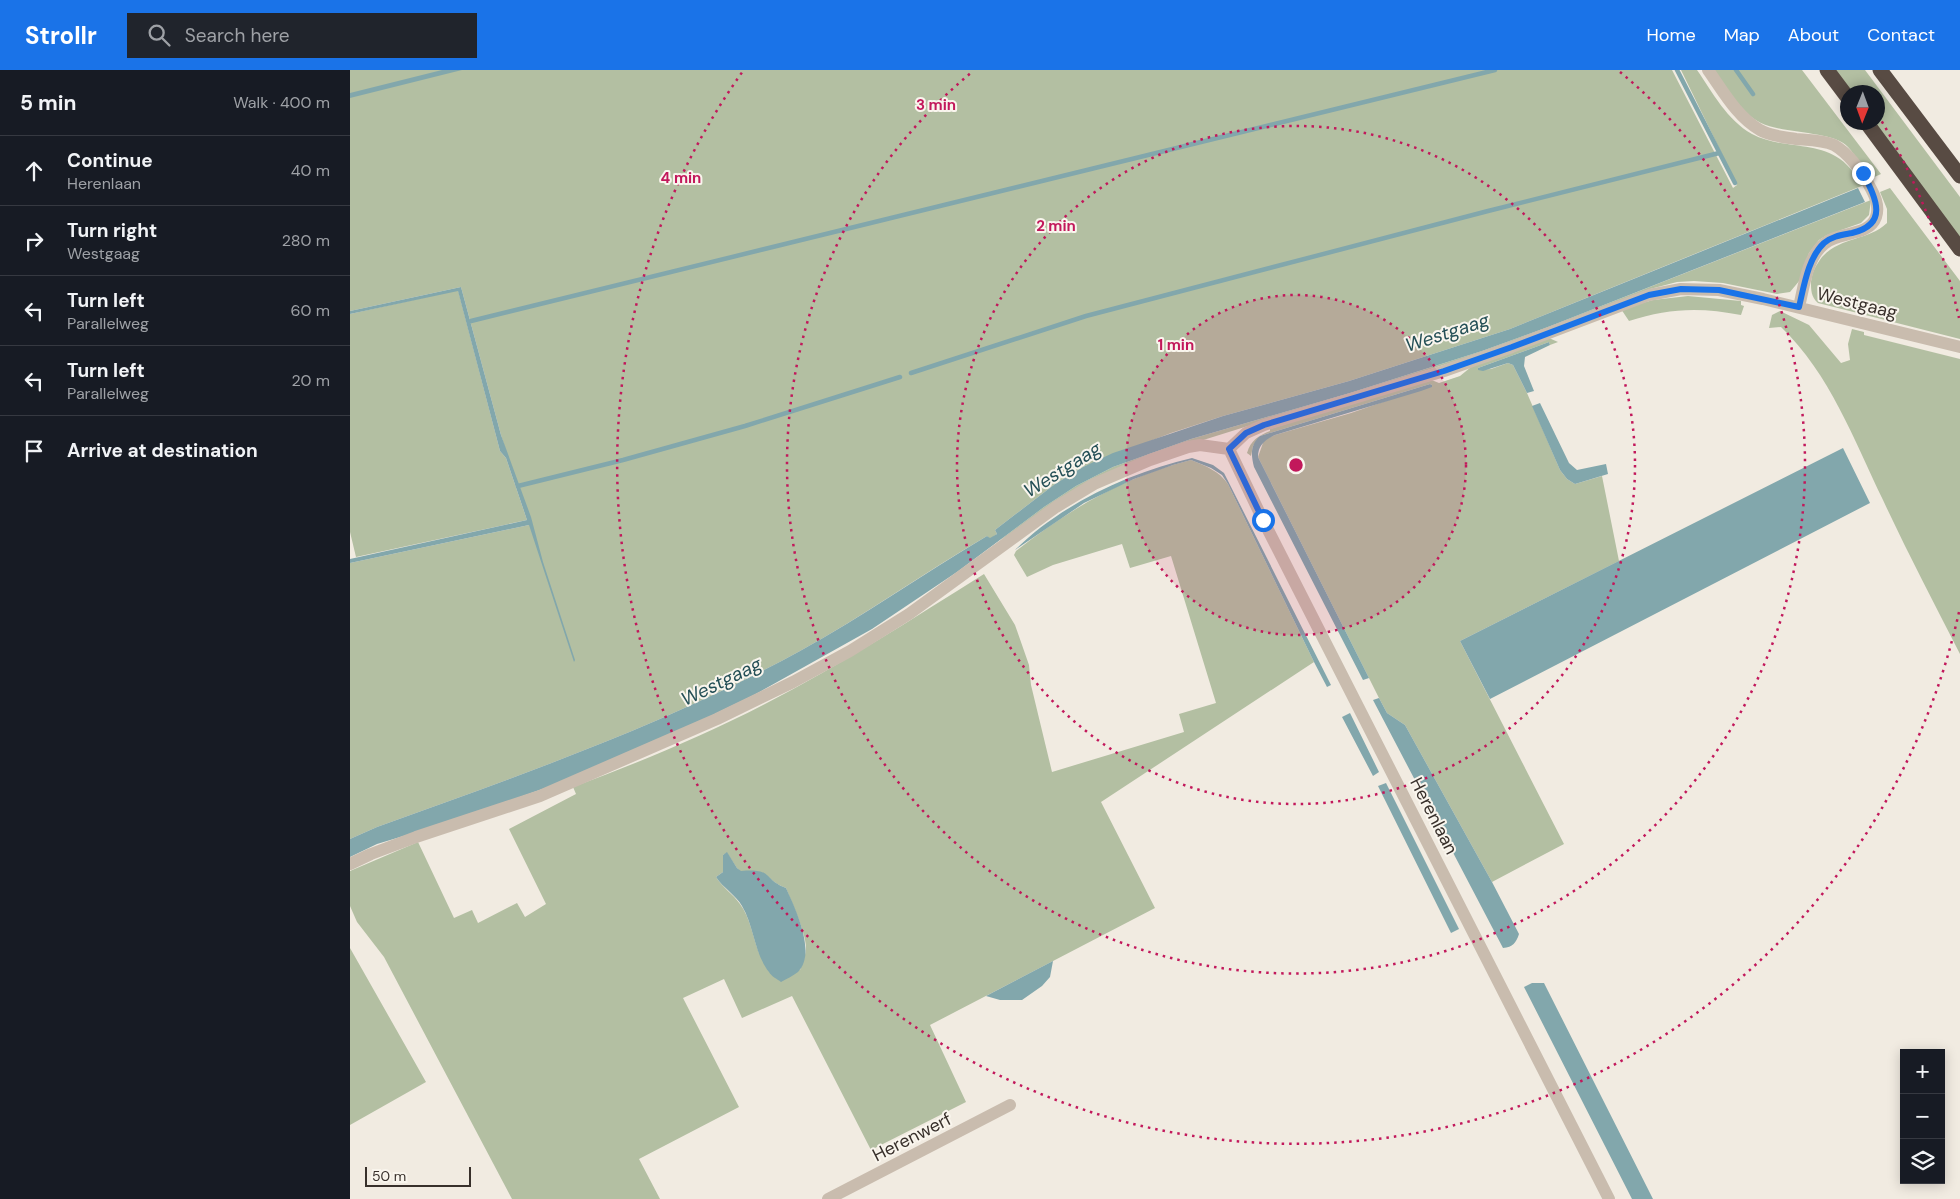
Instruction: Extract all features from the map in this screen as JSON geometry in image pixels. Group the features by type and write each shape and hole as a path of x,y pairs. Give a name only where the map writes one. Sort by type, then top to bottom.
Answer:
{"highway":[{"path":"1827,70 1840,87"},
{"path":"1880,70 1960,176"},
{"path":"1872,130 1960,250"}],"street":[{"path":"1708,70 1744,119 1761,131 1780,137 1833,145 1846,155 1863,173 1876,200 1876,216 1871,225 1861,231 1833,238 1823,244 1812,262 1799,307"},
{"name":"Westgaag","path":"1229,449 1246,433 1264,425 1444,371 1649,295 1681,289 1719,290 1799,307 1960,347"},
{"path":"350,864 416,837 540,796 717,719 793,682 850,651 909,614 1056,506 1094,484 1150,460 1188,448 1200,445 1229,449"},
{"name":"Herenlaan","path":"1229,449 1267,529 1610,1199"},
{"name":"Herenwerf","path":"828,1199 1010,1105"}],"green space":[{"path":"350,70 1672,70 1733,188 1737,185 1681,70 1697,70 1728,114 1743,128 1763,139 1830,153 1847,165 1864,185 1510,329 1349,381 1223,416 1171,433 1083,467 1055,484 995,530 997,534 990,539 987,536 824,638 749,678 592,747 377,827 350,839 350,563 529,525 501,435 461,287 350,311"},
{"path":"1712,70 1802,70 1840,120 1840,130 1848,130 1881,174 1870,179 1848,147 1832,138 1770,127 1761,123 1747,113"},
{"path":"1834,70 1865,70 1876,85 1845,85"},
{"path":"1885,97 1960,197 1960,240 1878,130 1885,130"},
{"path":"1890,188 1960,281 1960,339 1818,303 1813,296 1811,291 1812,275 1822,257 1838,245 1872,233 1887,223 1887,209 1880,192"},
{"path":"1871,200 1869,215 1861,223 1827,235 1819,240 1809,253 1800,280 1790,292 1777,294 1723,283 1694,281 1677,282 1650,289 1514,343 1149,457 1000,540 1076,486 1113,467 1191,439 1350,393 1482,351 1548,327"},
{"path":"458,290 500,451 506,458 527,520 356,557 350,532 350,314"},
{"path":"1688,296 1741,301 1741,305 1744,306 1741,315 1726,312 1685,310 1657,313 1629,321 1621,309 1653,300"},
{"path":"1780,311 1809,325 1841,363 1850,360 1848,344 1852,329 1864,332 1864,335 1960,359 1960,654 1902,539 1840,409 1814,365 1798,345 1781,327 1769,328 1772,315"},
{"path":"1549,338 1558,342 1550,345 1549,342 1478,368 1478,370 1491,369 1508,363 1513,365 1560,470 1567,479 1575,484 1602,476 1619,561 1460,641 1564,844 1492,882 1405,725 1387,713 1258,457 1264,440 1275,435 1351,413 1432,385 1430,384 1262,435 1270,431 1270,429 1429,379 1439,383 1460,376 1476,363"},
{"path":"1259,437 1253,446 1251,456 1247,453 1253,442"},
{"path":"1191,460 1216,472 1228,484 1314,662 1101,802 1155,908 930,1025 966,1102 871,1150 792,996 742,1018 724,979 683,998 739,1107 639,1159 660,1199 512,1199 384,957 357,922 350,906 350,871 418,842 454,918 472,910 478,923 517,903 525,917 546,904 509,829 576,794 573,787 694,738 742,716 821,674 984,574 1015,625 1029,665 1031,685 1052,772 1184,732 1179,714 1216,703 1171,556 1130,568 1122,544 1053,565 1027,577 1014,555 1016,551 1036,536 1078,508 1121,485","holes":["727,853 741,872 763,873 786,888 805,940 806,946 800,970 759,953 749,921 743,909 716,877 723,872 723,855"]},
{"path":"350,948 426,1082 350,1125"}],"water":[{"path":"442,70 462,70 350,98 350,93"},
{"path":"1858,188 1865,202 1548,327 1482,351 1350,393 1191,439 1113,467 1076,486 1044,507 957,572 872,629 754,695 690,726 548,787 450,822 377,844 350,857 350,839 377,827 539,768 645,725 749,678 800,651 987,536 990,538 997,534 995,530 1055,484 1083,467 1113,453 1223,416 1349,381 1510,329"},
{"path":"461,287 501,435 531,517 543,562 575,660 574,662 529,525 350,563 350,559 527,520 506,458 500,451 458,291 350,314 350,311"},
{"path":"1549,342 1550,345 1525,357 1524,366 1534,391 1527,393 1513,365 1508,363 1483,371 1478,370 1478,368"},
{"path":"1430,384 1432,387 1421,391 1275,435 1263,443 1258,453 1258,457 1369,678 1363,680 1254,467 1253,447 1260,436"},
{"path":"1540,403 1569,463 1577,470 1606,464 1608,474 1575,484 1567,479 1560,470 1532,406"},
{"path":"1843,448 1870,503 1490,699 1460,641"},
{"path":"1192,458 1213,465 1224,473 1331,685 1327,687 1314,662 1228,484 1222,475 1211,468 1191,460 1134,479 1084,503 1015,550 1053,519 1097,492 1145,472"},
{"path":"1379,698 1387,713 1405,725 1492,882 1519,934 1512,946 1503,948 1373,700"},
{"path":"1350,713 1379,772 1373,776 1342,717"},
{"path":"1386,783 1459,929 1451,933 1378,786"},
{"path":"727,852 741,871 759,871 786,888 799,918 805,942 803,964 798,972 781,982 771,975 764,965 742,906 716,877 723,872 723,855"},
{"path":"1053,961 1050,977 1042,986 1022,1000 1000,1000 986,996"},
{"path":"1532,983 1544,983 1653,1199 1632,1199 1524,987"}],"waterway":[{"path":"471,321 1495,70"},
{"path":"1677,70 1735,183"},
{"path":"1736,70 1753,94"},
{"path":"911,373 1086,316 1719,153"},
{"path":"518,486 623,460 745,426 900,377"}],"route":[{"path":"1263,520 1229,449 1246,433 1264,425 1444,371 1649,295 1681,289 1719,290 1799,307 1812,262 1823,244 1833,238 1861,231 1871,225 1876,216 1876,200 1863,173"}]}
